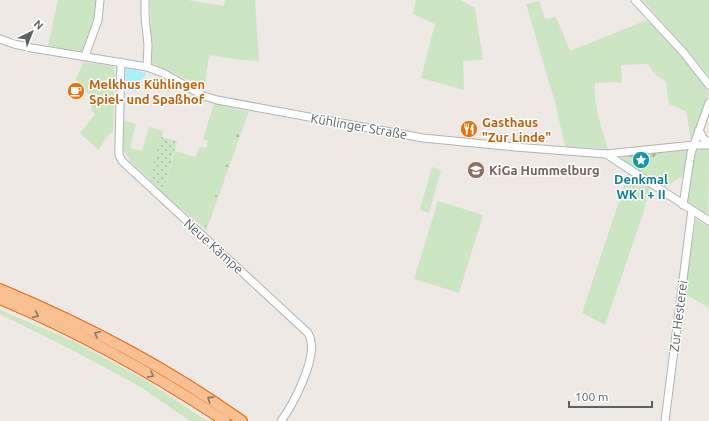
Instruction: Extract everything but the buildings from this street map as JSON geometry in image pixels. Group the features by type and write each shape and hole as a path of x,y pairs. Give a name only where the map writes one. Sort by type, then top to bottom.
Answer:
{"highway":[{"path":"0,289 86,328 128,350 181,381 242,421"},
{"path":"0,299 82,337 124,359 171,386 225,421"}],"street":[{"path":"85,56 98,20 100,0"},
{"path":"145,0 148,45 147,67"},
{"path":"635,0 684,53 709,85"},
{"name":"Kühlinger Straße","path":"0,39 32,48 147,67 163,73 204,96 232,103 423,138 606,154 709,221"},
{"name":"Neue Kämpe","path":"121,62 119,155 122,161 308,332 312,342 309,362 294,401 281,421"},
{"path":"684,205 692,153 709,103"},
{"path":"699,130 703,138 709,144"},
{"path":"606,154 709,144"},
{"name":"Zur Hesterei","path":"665,421 690,217 692,211"}],"green space":[{"path":"58,0 96,0 94,17 83,51 80,52 48,46"},
{"path":"150,0 187,0 224,6 225,0 255,0 259,61 209,55 205,88 152,63"},
{"path":"416,0 460,0 475,8 483,60 463,61 464,90 421,78 435,24 413,14"},
{"path":"643,0 709,0 709,76"},
{"path":"539,1 545,19 556,17 570,51 647,20 667,38 706,86 709,93 691,140 686,111 669,104 666,82 657,76 648,64 621,65 622,83 595,83 595,100 608,149 565,146 555,102 526,4"},
{"path":"83,62 113,66 115,74 113,132 109,134 98,150 80,133 95,114 91,110 92,98 76,80"},
{"path":"214,103 245,111 204,228 163,193 175,151 195,157 200,147 206,148 208,141 203,139"},
{"path":"245,111 249,111 206,231 204,228"},
{"path":"122,120 136,124 130,148 142,151 149,127 163,131 149,179 130,161 124,150"},
{"path":"161,137 177,141 163,193 149,179"},
{"path":"700,148 709,149 708,216 686,201 696,151"},
{"path":"688,150 683,176 665,187 648,177 657,152"},
{"path":"657,152 648,177 621,159 621,155"},
{"path":"432,167 441,170 429,213 420,210"},
{"path":"628,174 650,188 644,211 605,325 582,313"},
{"path":"438,201 483,215 459,293 414,279"},
{"path":"696,219 709,227 709,308 684,293"},
{"path":"0,310 75,342 145,380 207,421 190,421 139,386 0,314"}],"water":[{"path":"126,68 146,73 142,78 137,92 125,90"}],"place":[{"name":"Melkhus Kühlingen Spiel- und Spaßhof","path":"76,91"},
{"name":"Gasthaus \"Zur Linde\"","path":"469,129"},
{"name":"Denkmal WK I + II","path":"641,160"},
{"name":"KiGa Hummelburg","path":"476,170"}]}
